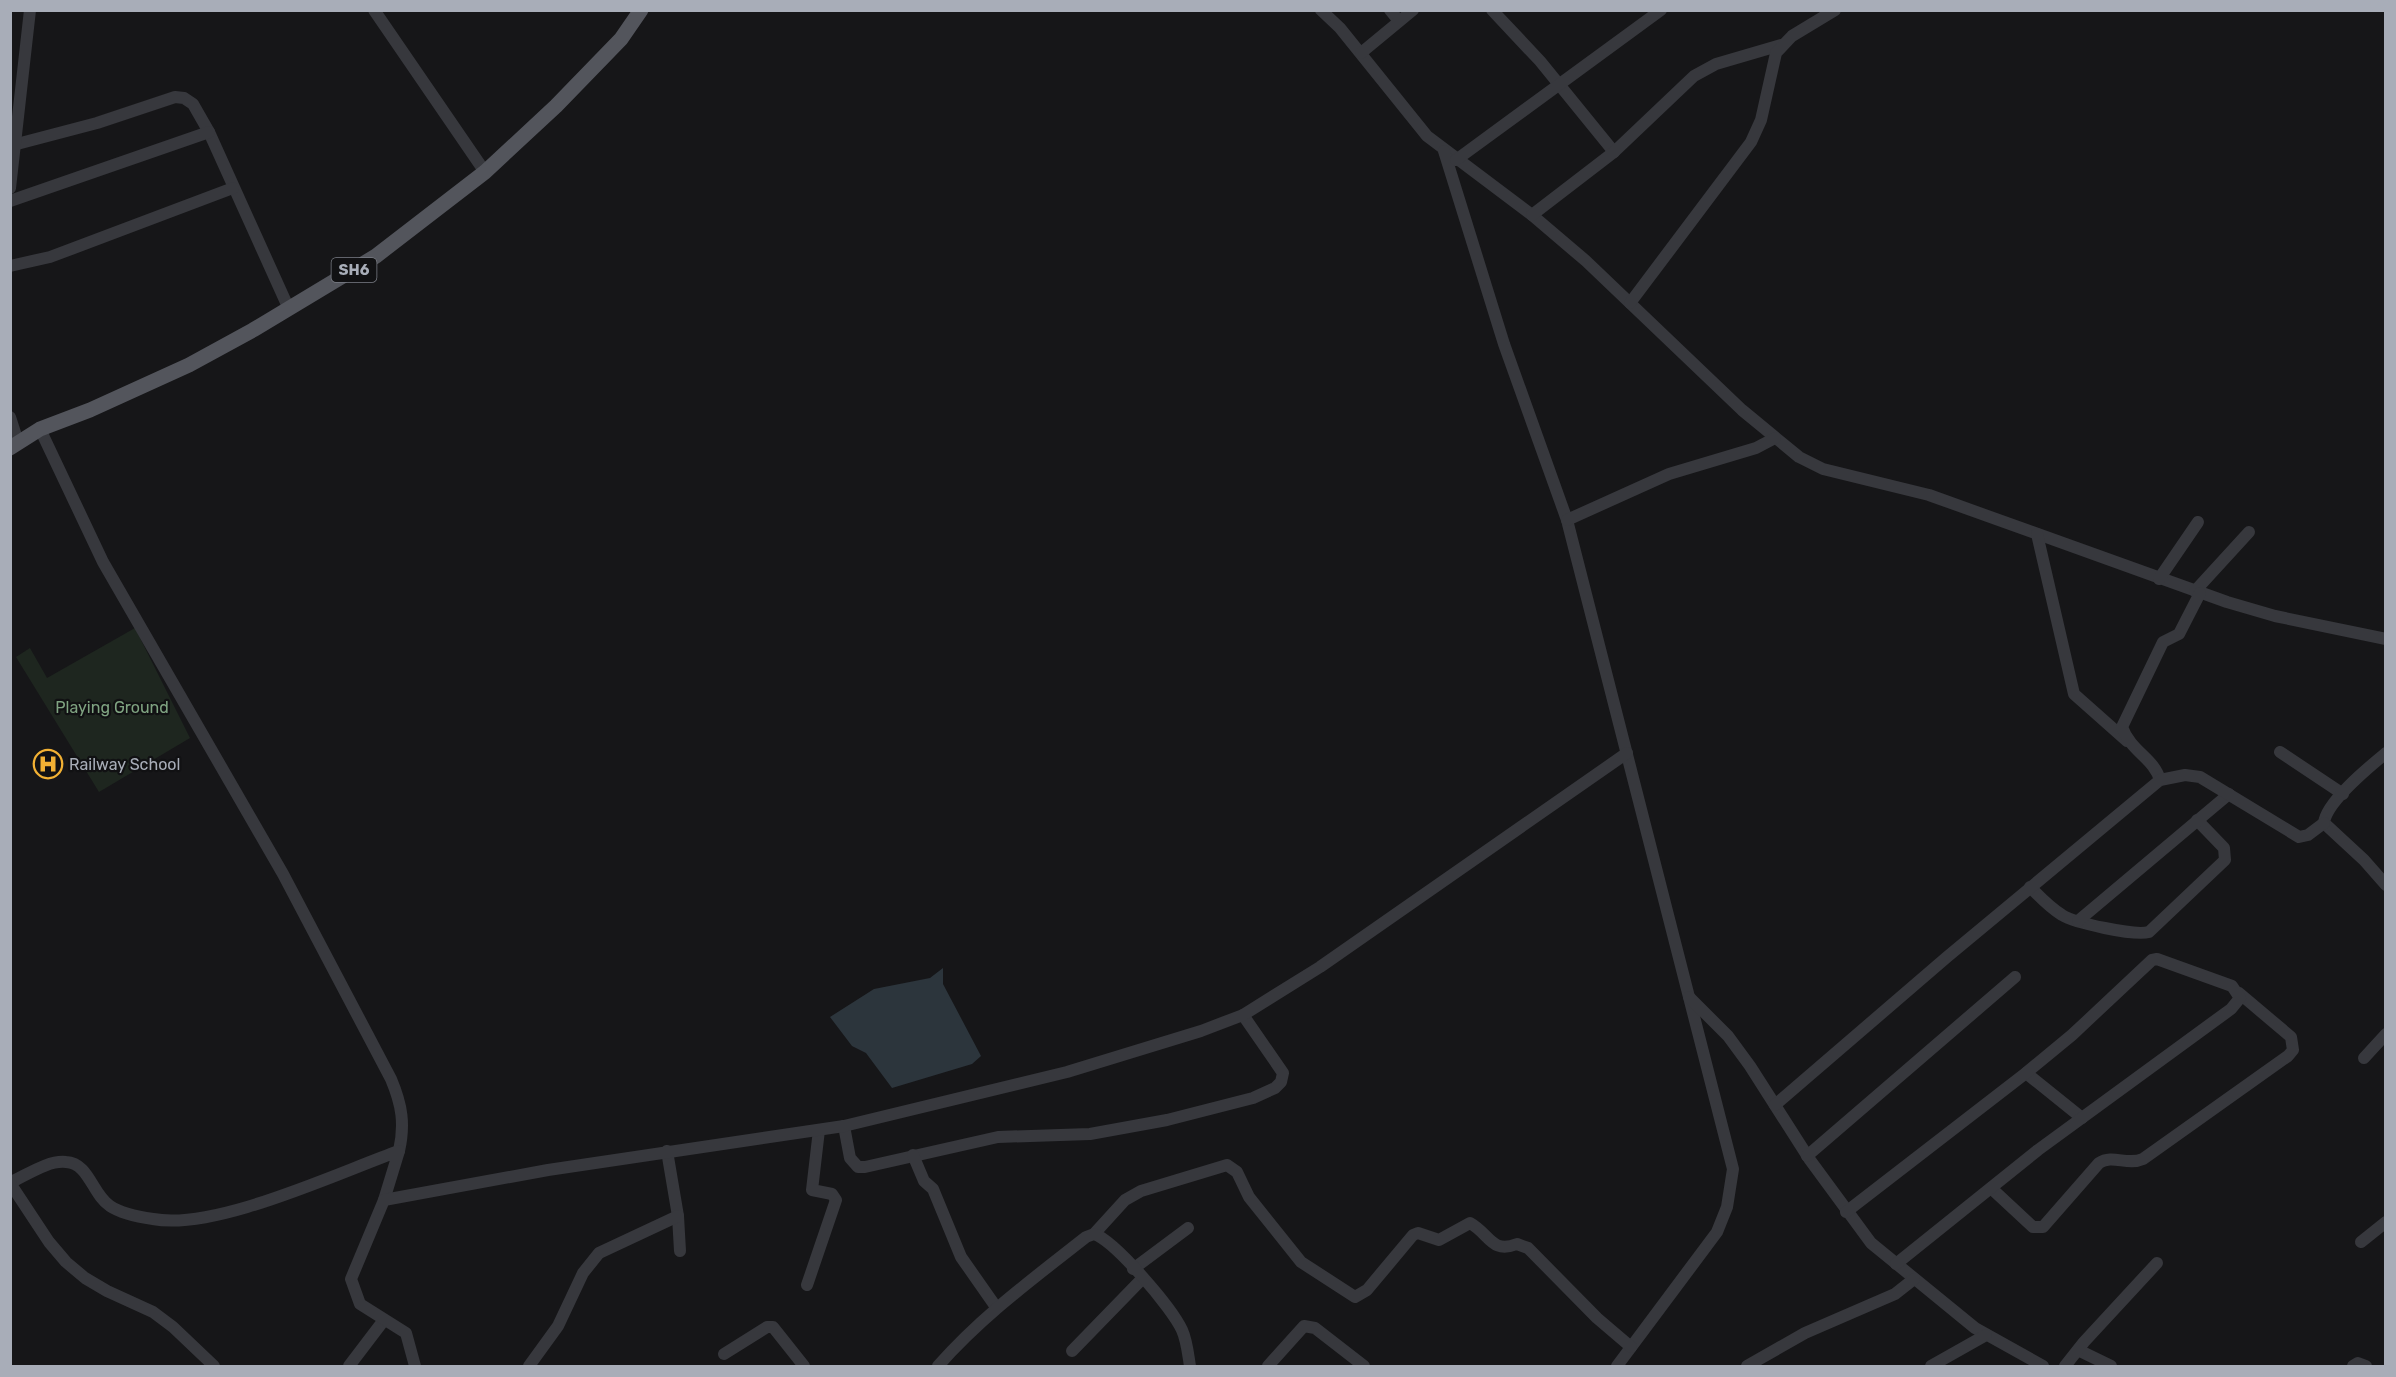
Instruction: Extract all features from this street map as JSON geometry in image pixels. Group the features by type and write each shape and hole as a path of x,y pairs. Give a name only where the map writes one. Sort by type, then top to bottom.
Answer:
{"main road":[{"name":"SH6","path":"14,438 100,406 189,365 289,309 376,256 485,172 594,70 621,39 641,10"}],"street":[{"path":"10,188 17,144 30,10"},
{"path":"374,10 485,172"},
{"path":"1321,10 1362,53 1405,110 1444,151 1532,215 1586,261 1799,458 1823,469 1929,495 2197,592 2275,616 2385,639"},
{"path":"1390,10 1399,21"},
{"path":"1362,53 1413,10"},
{"path":"1492,10 1558,83 1614,152"},
{"path":"1456,160 1558,83 1661,10"},
{"path":"1808,10 1816,22"},
{"path":"1630,303 1751,142 1761,120 1771,66 1782,45 1792,36 1835,10"},
{"path":"1532,215 1614,152 1694,76 1716,64 1782,45"},
{"path":"17,144 97,123 175,97 184,98 193,105 209,132 289,309"},
{"path":"10,201 209,132"},
{"path":"1444,151 1504,344 1567,520 1733,1169 1727,1207 1717,1232 1617,1366"},
{"path":"10,266 50,257 233,188"},
{"path":"10,417 14,438"},
{"path":"40,429 103,562 284,874 391,1079 401,1104 404,1129 384,1200 351,1279 360,1304 406,1333 415,1366"},
{"path":"1567,520 1661,477 1756,448 1775,438"},
{"path":"2158,579 2198,522"},
{"path":"2127,741 2122,727 2163,642 2179,634 2197,592 2249,532"},
{"path":"2037,534 2074,694 2157,770 2160,780"},
{"path":"2280,752 2343,794"},
{"path":"384,1200 668,1151 844,1126 1099,1063 1201,1031 1243,1015 1320,967 1394,912 1627,753"},
{"path":"1775,1105 2030,887 2160,780 2185,775 2200,777 2299,837 2308,835 2324,823 2327,814 2343,794 2385,753"},
{"path":"2078,921 2229,794"},
{"path":"2030,887 2056,912 2078,921 2144,934 2156,926 2225,860 2224,848 2197,820"},
{"path":"2324,823 2357,852 2385,885"},
{"path":"1846,1212 2026,1073 2072,1035 2152,960 2157,959 2232,986 2291,1037 2293,1050 2288,1056 2143,1159 2128,1162 2111,1158 2098,1163 2043,1227 2033,1227 1991,1188"},
{"path":"1808,1156 2015,978"},
{"path":"1896,1264 2082,1118 2231,1009 2240,998 2239,993"},
{"path":"1689,997 1728,1036 1865,1238 1986,1335 2043,1366"},
{"path":"844,1126 850,1158 858,1167 998,1137 1051,1136 1124,1129 1253,1098 1275,1088 1281,1082 1283,1073 1243,1015"},
{"path":"2364,1058 2385,1034"},
{"path":"2026,1073 2082,1118"},
{"path":"807,1285 836,1200 832,1194 812,1190 819,1130"},
{"path":"214,1366 153,1312 107,1291 85,1278 66,1262 49,1242 11,1183 52,1164 65,1161 75,1164 84,1171 100,1198 110,1206 129,1214 156,1220 189,1219 268,1199 399,1151"},
{"path":"668,1151 678,1216 680,1251"},
{"path":"913,1155 924,1181 933,1189 961,1257 996,1307"},
{"path":"938,1366 972,1328 1086,1237 1094,1234 1125,1200 1141,1191 1227,1165 1237,1173 1249,1197 1300,1262 1355,1297 1367,1290 1413,1235 1419,1233 1439,1240 1470,1223 1498,1247 1506,1248 1517,1244 1528,1248 1597,1318 1631,1347"},
{"path":"529,1366 558,1326 583,1273 599,1253 678,1216"},
{"path":"2361,1242 2385,1222"},
{"path":"1133,1269 1188,1228"},
{"path":"1094,1234 1112,1244 1181,1329 1190,1366"},
{"path":"2065,1366 2157,1263"},
{"path":"1072,1351 1142,1279"},
{"path":"1747,1366 1805,1333 1894,1294 1914,1279"},
{"path":"349,1366 384,1320"},
{"path":"1268,1366 1304,1326 1315,1328 1364,1366"},
{"path":"724,1354 767,1327 773,1327 804,1366"},
{"path":"1931,1366 1986,1335"},
{"path":"2078,1350 2111,1366"},
{"path":"2353,1366 2358,1363 2367,1366"}],"green space":[{"name":"Playing Ground","path":"135,628 190,738 99,792 16,657 30,648 47,678"}],"shaded area":[{"path":"943,968 943,984 981,1056 972,1064 892,1088 866,1053 852,1046 830,1017 874,989 930,978"}],"place":[{"name":"Railway School","path":"48,764"}]}
